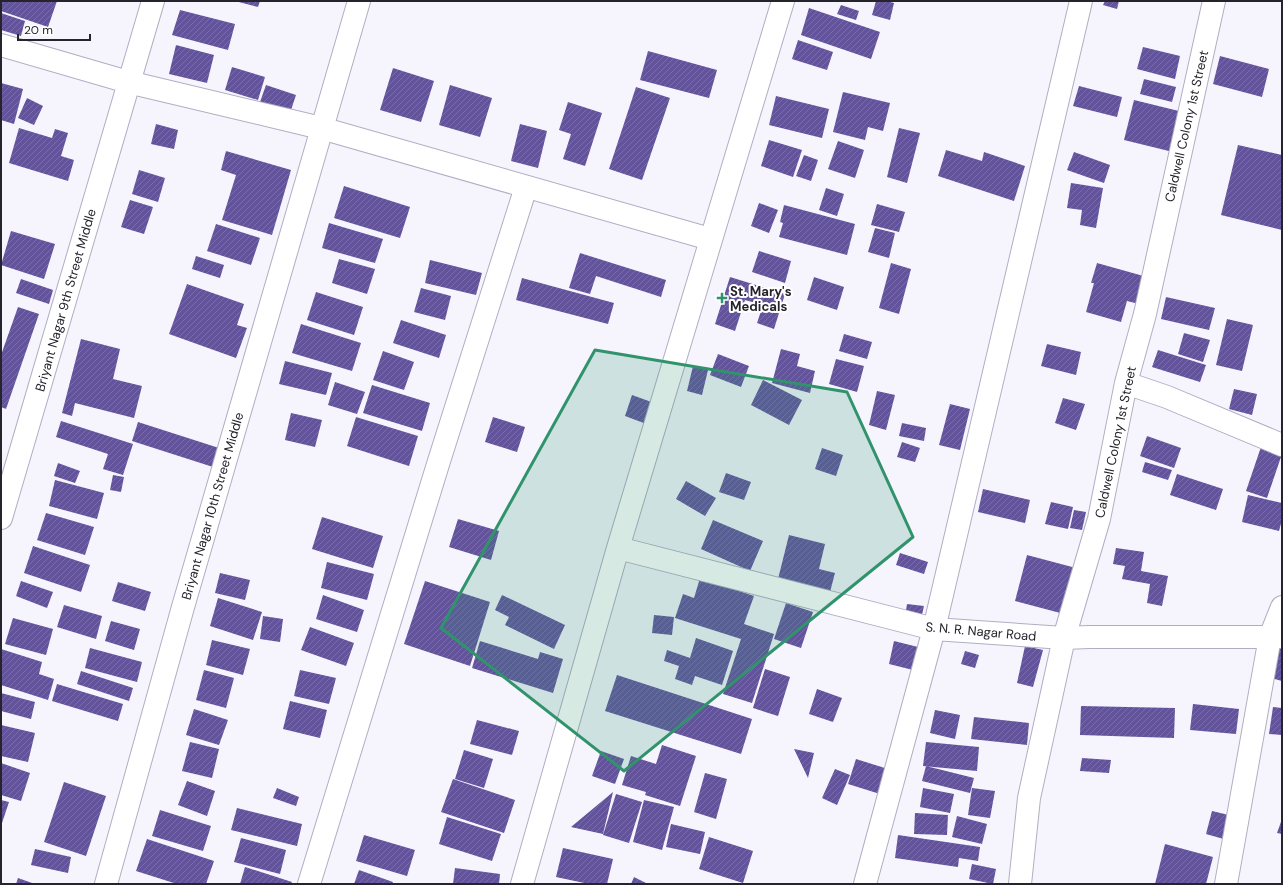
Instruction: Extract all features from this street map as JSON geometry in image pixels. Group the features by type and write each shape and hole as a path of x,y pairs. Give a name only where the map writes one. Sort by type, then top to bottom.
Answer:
{"street":[{"name":"Briyant Nagar 9th Street Middle","path":"1,518 153,1"},
{"name":"Briyant Nagar 10th Street Middle","path":"106,884 183,608 359,1"},
{"path":"522,884 618,548 783,1"},
{"path":"865,884 934,629 1081,1"},
{"name":"Caldwell Colony 1st Street","path":"1020,884 1029,798 1064,638 1099,519 1126,383 1144,314 1214,1"},
{"path":"1,44 128,82 321,128 710,239"},
{"path":"309,884 439,461 526,187"},
{"path":"1126,383 1167,397 1282,445"},
{"name":"S. N. R. Nagar Road","path":"618,548 934,629 1064,638 1276,637"},
{"path":"1226,884 1282,607"}],"highlighted area":[{"path":"595,350 847,392 913,537 624,771 441,628"}],"building":[{"path":"1,1 57,1 48,27 1,11"},
{"path":"235,1 260,1 258,7"},
{"path":"876,1 887,1 894,3 890,20 872,15"},
{"path":"1105,1 1119,1 1117,9 1103,5"},
{"path":"841,5 859,11 856,20 837,14"},
{"path":"809,8 880,32 871,59 801,35"},
{"path":"180,10 235,24 228,50 172,35"},
{"path":"1,13 25,21 21,36 1,30"},
{"path":"798,40 833,52 827,70 792,59"},
{"path":"176,45 214,55 207,83 169,74"},
{"path":"1143,47 1180,56 1175,79 1137,69"},
{"path":"648,51 717,70 709,98 640,80"},
{"path":"1220,56 1269,69 1262,97 1213,84"},
{"path":"232,67 265,77 258,100 225,90"},
{"path":"393,68 434,81 421,122 380,110"},
{"path":"1144,79 1176,87 1172,102 1140,94"},
{"path":"1,83 23,89 14,124 1,120"},
{"path":"266,85 296,95 290,113 260,102"},
{"path":"450,85 492,98 480,137 439,125"},
{"path":"1079,86 1122,97 1117,117 1073,106"},
{"path":"636,87 670,98 642,180 609,169"},
{"path":"843,92 890,103 883,131 868,127 865,140 833,132"},
{"path":"776,96 829,109 822,138 769,125"},
{"path":"27,98 43,106 34,125 18,118"},
{"path":"1134,100 1187,113 1177,153 1124,140"},
{"path":"568,102 602,113 585,166 563,159 571,134 559,130"},
{"path":"156,124 178,130 174,149 151,144"},
{"path":"520,124 547,131 538,168 511,161"},
{"path":"19,128 52,138 55,129 68,133 61,156 74,160 68,181 9,163"},
{"path":"899,128 920,133 907,183 887,177"},
{"path":"769,140 802,150 793,177 761,166"},
{"path":"838,141 864,150 855,178 828,169"},
{"path":"1238,145 1282,155 1282,230 1221,215"},
{"path":"946,150 982,161 984,152 1025,166 1014,201 938,176"},
{"path":"226,151 291,170 272,235 222,220 236,175 221,170"},
{"path":"1074,152 1110,165 1104,183 1067,170"},
{"path":"804,155 818,160 811,181 796,176"},
{"path":"139,170 165,178 158,202 132,194"},
{"path":"1071,183 1103,188 1096,228 1080,225 1082,210 1067,208"},
{"path":"344,186 410,207 400,238 334,218"},
{"path":"826,188 844,194 837,216 819,210"},
{"path":"130,200 153,207 144,234 121,227"},
{"path":"759,203 778,210 769,233 751,226"},
{"path":"877,204 905,212 899,232 871,225"},
{"path":"784,205 855,224 847,255 779,237 783,223 780,222"},
{"path":"329,223 383,239 375,263 322,248"},
{"path":"216,224 260,238 251,265 207,251"},
{"path":"875,228 895,233 889,258 868,252"},
{"path":"11,231 55,244 44,279 1,265"},
{"path":"759,251 791,261 785,283 752,272"},
{"path":"580,253 666,280 661,297 596,276 590,294 569,288"},
{"path":"196,256 224,265 220,278 192,269"},
{"path":"339,259 375,269 367,294 332,283"},
{"path":"430,260 482,273 476,295 425,283"},
{"path":"891,263 911,269 899,314 879,308"},
{"path":"1097,263 1147,277 1139,304 1127,301 1121,322 1086,312 1094,283 1091,283"},
{"path":"730,277 785,294 774,329 757,323 763,305 745,300 735,331 715,324"},
{"path":"814,277 844,287 837,310 807,300"},
{"path":"522,278 614,303 608,324 516,300"},
{"path":"21,279 53,290 49,304 16,293"},
{"path":"187,284 244,304 237,325 247,328 236,358 169,334"},
{"path":"421,288 451,296 445,320 414,312"},
{"path":"316,292 363,307 354,335 307,320"},
{"path":"1166,297 1215,308 1209,330 1161,319"},
{"path":"18,307 39,314 6,409 1,407 1,355"},
{"path":"1227,319 1253,325 1242,371 1216,365"},
{"path":"401,320 446,335 439,358 393,343"},
{"path":"301,324 361,343 352,371 292,353"},
{"path":"1184,333 1210,340 1203,362 1178,354"},
{"path":"844,334 872,342 867,359 839,351"},
{"path":"81,339 120,349 113,379 142,386 134,418 75,403 72,416 62,413"},
{"path":"1047,344 1081,352 1076,375 1041,366"},
{"path":"781,349 800,354 797,366 815,371 810,393 772,383"},
{"path":"1158,350 1206,365 1200,382 1152,367"},
{"path":"383,351 414,362 404,390 373,380"},
{"path":"718,354 749,366 741,387 710,375"},
{"path":"836,359 864,366 857,392 829,384"},
{"path":"285,361 332,373 326,395 279,384"},
{"path":"693,366 708,370 702,395 687,391"},
{"path":"763,380 802,400 789,425 751,405"},
{"path":"335,382 365,392 357,414 328,405"},
{"path":"372,385 430,403 422,431 363,413"},
{"path":"1234,389 1257,394 1252,415 1229,409"},
{"path":"877,391 895,395 886,430 869,425"},
{"path":"632,395 657,404 649,425 625,416"},
{"path":"1063,398 1085,404 1076,430 1055,423"},
{"path":"950,404 970,409 960,450 939,445"},
{"path":"291,413 322,420 315,447 285,440"},
{"path":"356,417 418,436 409,466 347,446"},
{"path":"493,417 525,427 517,452 485,442"},
{"path":"61,421 133,444 123,475 103,469 108,454 56,437"},
{"path":"138,422 219,448 213,467 132,441"},
{"path":"902,423 926,428 924,441 899,436"},
{"path":"1147,436 1181,448 1174,468 1140,456"},
{"path":"902,442 920,448 915,462 897,457"},
{"path":"1262,444 1282,454 1267,498 1246,491"},
{"path":"822,448 843,455 836,476 815,469"},
{"path":"1145,462 1172,470 1168,480 1142,472"},
{"path":"58,463 80,471 75,483 54,476"},
{"path":"726,473 751,482 744,500 719,492"},
{"path":"1177,474 1223,489 1216,510 1170,495"},
{"path":"113,475 124,477 121,492 110,490"},
{"path":"55,480 104,493 97,519 49,506"},
{"path":"686,481 716,498 705,516 676,499"},
{"path":"983,489 1030,500 1025,523 978,512"},
{"path":"1248,495 1282,503 1282,520 1279,531 1242,522"},
{"path":"1051,502 1073,507 1068,529 1045,524"},
{"path":"1074,510 1086,512 1082,530 1070,528"},
{"path":"46,513 94,527 85,555 37,540"},
{"path":"322,517 383,536 373,568 312,549"},
{"path":"458,519 499,531 491,560 449,547"},
{"path":"713,520 763,541 750,571 701,549"},
{"path":"789,535 825,544 819,569 835,573 830,592 778,579"},
{"path":"33,546 90,565 81,592 24,573"},
{"path":"1116,548 1144,552 1141,571 1168,576 1162,606 1147,603 1150,584 1122,579 1125,566 1113,564"},
{"path":"900,553 928,562 924,574 896,565"},
{"path":"1027,555 1076,568 1064,614 1015,601"},
{"path":"327,562 374,574 367,600 321,588"},
{"path":"220,573 250,580 245,600 215,593"},
{"path":"700,578 754,596 744,624 774,634 752,703 723,694 741,639 675,618 683,594 694,598"},
{"path":"21,581 53,592 47,608 16,596"},
{"path":"425,581 490,602 470,666 404,644"},
{"path":"118,582 151,592 145,611 112,601"},
{"path":"323,595 364,610 357,632 316,619"},
{"path":"502,595 565,625 554,649 505,625 509,617 495,610"},
{"path":"218,598 262,612 253,640 210,626"},
{"path":"786,603 813,612 801,648 774,639"},
{"path":"907,604 924,606 921,619 905,617"},
{"path":"64,605 102,616 96,639 57,627"},
{"path":"654,615 674,617 672,635 652,633"},
{"path":"263,616 283,619 280,642 260,639"},
{"path":"13,618 53,629 46,655 5,644"},
{"path":"111,621 140,629 134,650 105,641"},
{"path":"310,627 354,643 346,666 301,650"},
{"path":"696,638 733,651 722,685 695,676 692,685 675,679 679,666 664,661 667,650 690,658"},
{"path":"212,640 250,649 243,675 206,665"},
{"path":"480,641 538,659 540,652 563,659 553,693 472,668"},
{"path":"894,641 922,648 917,671 889,664"},
{"path":"1279,644 1282,645 1282,681 1271,678"},
{"path":"1025,646 1043,650 1033,687 1017,683"},
{"path":"90,648 142,662 137,682 85,668"},
{"path":"1,649 42,662 39,674 54,679 48,700 1,685"},
{"path":"965,651 979,655 975,668 961,664"},
{"path":"765,669 790,677 778,716 753,708"},
{"path":"204,670 234,678 226,708 196,700"},
{"path":"300,670 336,678 329,704 294,696"},
{"path":"81,671 133,688 129,701 77,684"},
{"path":"617,675 752,719 741,754 605,711"},
{"path":"57,684 123,704 118,721 52,701"},
{"path":"817,689 842,698 833,722 809,714"},
{"path":"1,693 35,702 31,719 1,711"},
{"path":"290,701 327,710 320,738 283,729"},
{"path":"1193,704 1239,709 1236,734 1190,730"},
{"path":"1081,706 1175,708 1174,738 1080,735"},
{"path":"1273,707 1282,708 1282,735 1269,734"},
{"path":"194,709 228,720 219,745 186,735"},
{"path":"935,710 960,715 955,739 930,733"},
{"path":"974,717 1029,723 1027,745 971,739"},
{"path":"477,720 519,731 512,755 470,744"},
{"path":"1,725 35,733 28,762 1,756"},
{"path":"190,742 219,749 212,778 182,771"},
{"path":"926,742 979,747 977,771 923,766"},
{"path":"662,745 696,756 680,806 645,795 646,792 622,785 631,756 656,764"},
{"path":"794,749 814,753 808,778"},
{"path":"464,750 493,759 484,788 455,779"},
{"path":"601,751 624,759 615,784 592,776"},
{"path":"1082,758 1111,760 1109,773 1080,771"},
{"path":"856,759 888,769 880,794 848,784"},
{"path":"1,763 30,773 21,801 1,795"},
{"path":"926,766 974,778 970,793 922,781"},
{"path":"835,769 850,775 837,805 822,798"},
{"path":"705,773 727,779 716,819 694,812"},
{"path":"453,779 515,800 504,833 441,812"},
{"path":"187,781 215,791 207,816 178,805"},
{"path":"64,782 106,796 86,856 44,842"},
{"path":"277,788 299,797 296,806 273,798"},
{"path":"923,788 954,794 950,813 920,807"},
{"path":"972,788 995,791 990,818 968,815"},
{"path":"613,792 603,834 571,827"},
{"path":"616,794 642,802 629,843 603,835"},
{"path":"1,800 9,802 1,826"},
{"path":"644,800 674,807 662,850 633,842"},
{"path":"237,808 302,824 297,846 231,830"},
{"path":"160,810 211,826 203,851 152,836"},
{"path":"1212,811 1233,816 1227,840 1206,834"},
{"path":"915,813 948,815 947,835 914,834"},
{"path":"957,816 987,824 982,844 952,837"},
{"path":"447,817 501,834 492,861 439,844"},
{"path":"1282,819 1282,834 1277,833"},
{"path":"671,824 705,832 700,854 666,847"},
{"path":"364,835 415,850 407,876 356,861"},
{"path":"898,835 980,847 978,861 959,858 958,867 895,858"},
{"path":"709,837 753,851 743,883 699,869"},
{"path":"241,838 286,850 280,874 234,862"},
{"path":"147,839 214,861 206,884 177,884 136,871"},
{"path":"1165,844 1213,857 1206,884 1155,884"},
{"path":"563,848 613,859 607,884 589,884 556,877"},
{"path":"35,849 71,857 68,873 31,865"},
{"path":"972,864 996,869 993,884 969,879"},
{"path":"245,867 292,882 291,884 240,884"},
{"path":"455,868 500,874 499,884 453,884"},
{"path":"359,870 393,882 392,884 354,884"},
{"path":"634,877 648,884 631,884"},
{"path":"18,878 35,884 16,884"}],"place":[{"name":"St. Mary's Medicals","path":"722,298"}]}
